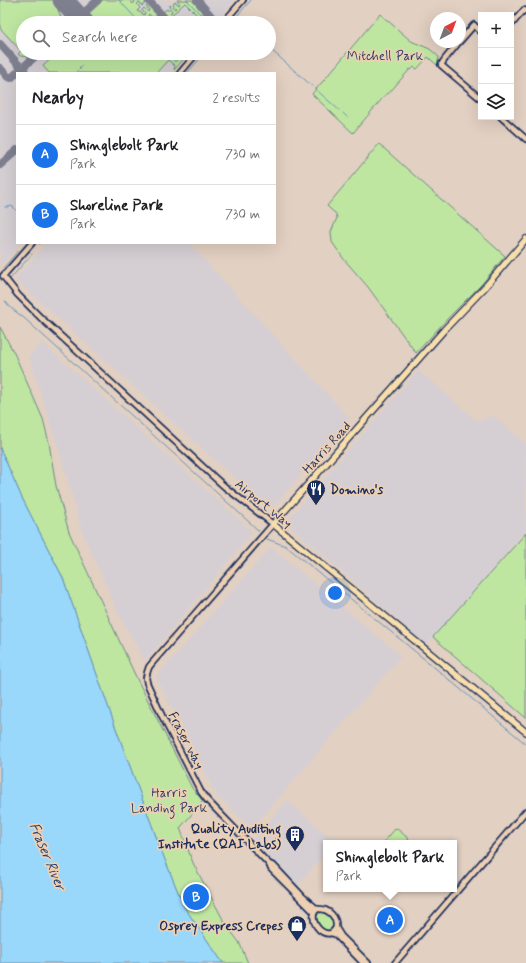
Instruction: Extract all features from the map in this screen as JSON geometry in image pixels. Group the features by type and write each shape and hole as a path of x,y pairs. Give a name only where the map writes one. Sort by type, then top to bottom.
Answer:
{"main road":[{"name":"Harris Road","path":"273,524 444,330 485,287 526,239"},
{"name":"Airport Way","path":"273,524 526,732"}],"street":[{"path":"229,16 243,0"},
{"path":"514,22 525,11"},
{"path":"466,35 474,26 478,29"},
{"path":"454,48 444,59 441,65 478,97"},
{"path":"181,72 191,60"},
{"path":"504,120 526,139"},
{"name":"Airport Way","path":"31,244 3,276 26,303 58,335 225,487 273,524"},
{"name":"Harris Road","path":"147,673 153,662 273,524"},
{"name":"Fraser Way","path":"147,673 147,683 152,695 201,792 269,864 271,869 316,911"},
{"path":"457,891 526,811"},
{"path":"395,963 456,892"},
{"path":"336,928 328,933 322,932 313,919 316,911 324,909 331,914 336,920 336,928 341,936 368,963"},
{"path":"331,932 335,934 363,963"}],"shaded area":[{"path":"0,0 235,0 221,16 16,16 16,60 183,60 172,72 16,72 16,244 20,244 0,266"},
{"path":"45,244 190,244 350,419 270,510 15,279"},
{"path":"42,342 253,532 145,661 118,613 82,531 62,460 29,356"},
{"path":"418,370 477,421 494,416 526,444 526,531 426,645 286,522"},
{"path":"271,547 401,656 252,829 216,795 156,677"},
{"path":"287,800 333,840 323,840 323,856 297,886 252,840"}],"green space":[{"path":"0,0 54,0 60,16 16,16 16,46 0,28"},
{"path":"102,0 130,0 133,4 135,2 133,0 145,0 147,2 142,6 139,2 137,4 140,8 137,11 144,15 145,14 142,10 144,8 148,12 149,10 146,6 149,4 158,14 156,16 151,16 149,14 148,16 86,16"},
{"path":"177,0 192,0 202,12 202,15 204,14 202,16 198,16 185,3 170,16 166,16 163,12 167,9 171,13 172,11 169,7 170,5 175,9 176,8 173,4 175,2 179,5 180,4"},
{"name":"Mitchell Park","path":"380,14 411,41 430,49 439,57 437,65 428,57 417,69 414,67 411,70 410,69 388,94 387,93 353,133 312,94"},
{"path":"49,60 168,60 157,72 48,72 43,66"},
{"path":"168,60 183,60 174,70 175,66"},
{"path":"379,144 505,256 481,285 416,353 368,287 343,258 332,242 331,232 337,218 336,214 327,206"},
{"name":"Harris Landing Park","path":"0,327 14,353 43,419 49,443 56,486 69,532 136,677 192,788 203,801 180,828 193,863 226,925 239,942 248,963 223,963 184,907 115,726 63,578 22,498 0,448"},
{"path":"526,533 526,718 433,637"},
{"path":"396,828 409,839 408,840 386,840"},
{"path":"389,907 403,919 392,932 378,921"},
{"path":"320,911 328,913 333,919 334,926 329,931 324,931 316,921 316,915"}],"water":[{"name":"Fraser River","path":"0,448 22,498 63,578 115,726 184,907 223,963 0,963"}],"waterway":[{"path":"119,0 134,16"},
{"path":"187,0 201,15"},
{"path":"237,16 251,0"},
{"path":"276,54 339,110"},
{"path":"173,60 175,62 177,60"},
{"path":"188,72 199,60"},
{"path":"76,72 82,66"},
{"path":"343,113 347,117"},
{"path":"5,207 12,206 16,210"},
{"path":"3,268 18,251"},
{"path":"10,279 32,254"},
{"path":"5,301 259,531"},
{"path":"267,539 286,546 526,744"}],"taxiway":[{"path":"81,16 98,0"},
{"path":"148,0 163,16"},
{"path":"197,0 211,16"},
{"path":"0,44 25,72"},
{"path":"18,72 31,60"},
{"path":"0,68 8,77 11,78 16,74"},
{"path":"0,165 16,151"}],"runway":[{"path":"63,0 78,16"}],"place":[{"name":"Domino's","path":"316,506"},
{"name":"Quality Auditing Institute (QAI Labs)","path":"295,852"},
{"name":"Shoreline Park","path":"196,897"},
{"name":"Shinglebolt Park","path":"390,920"},
{"name":"Osprey Express Crepes","path":"297,942"}]}
